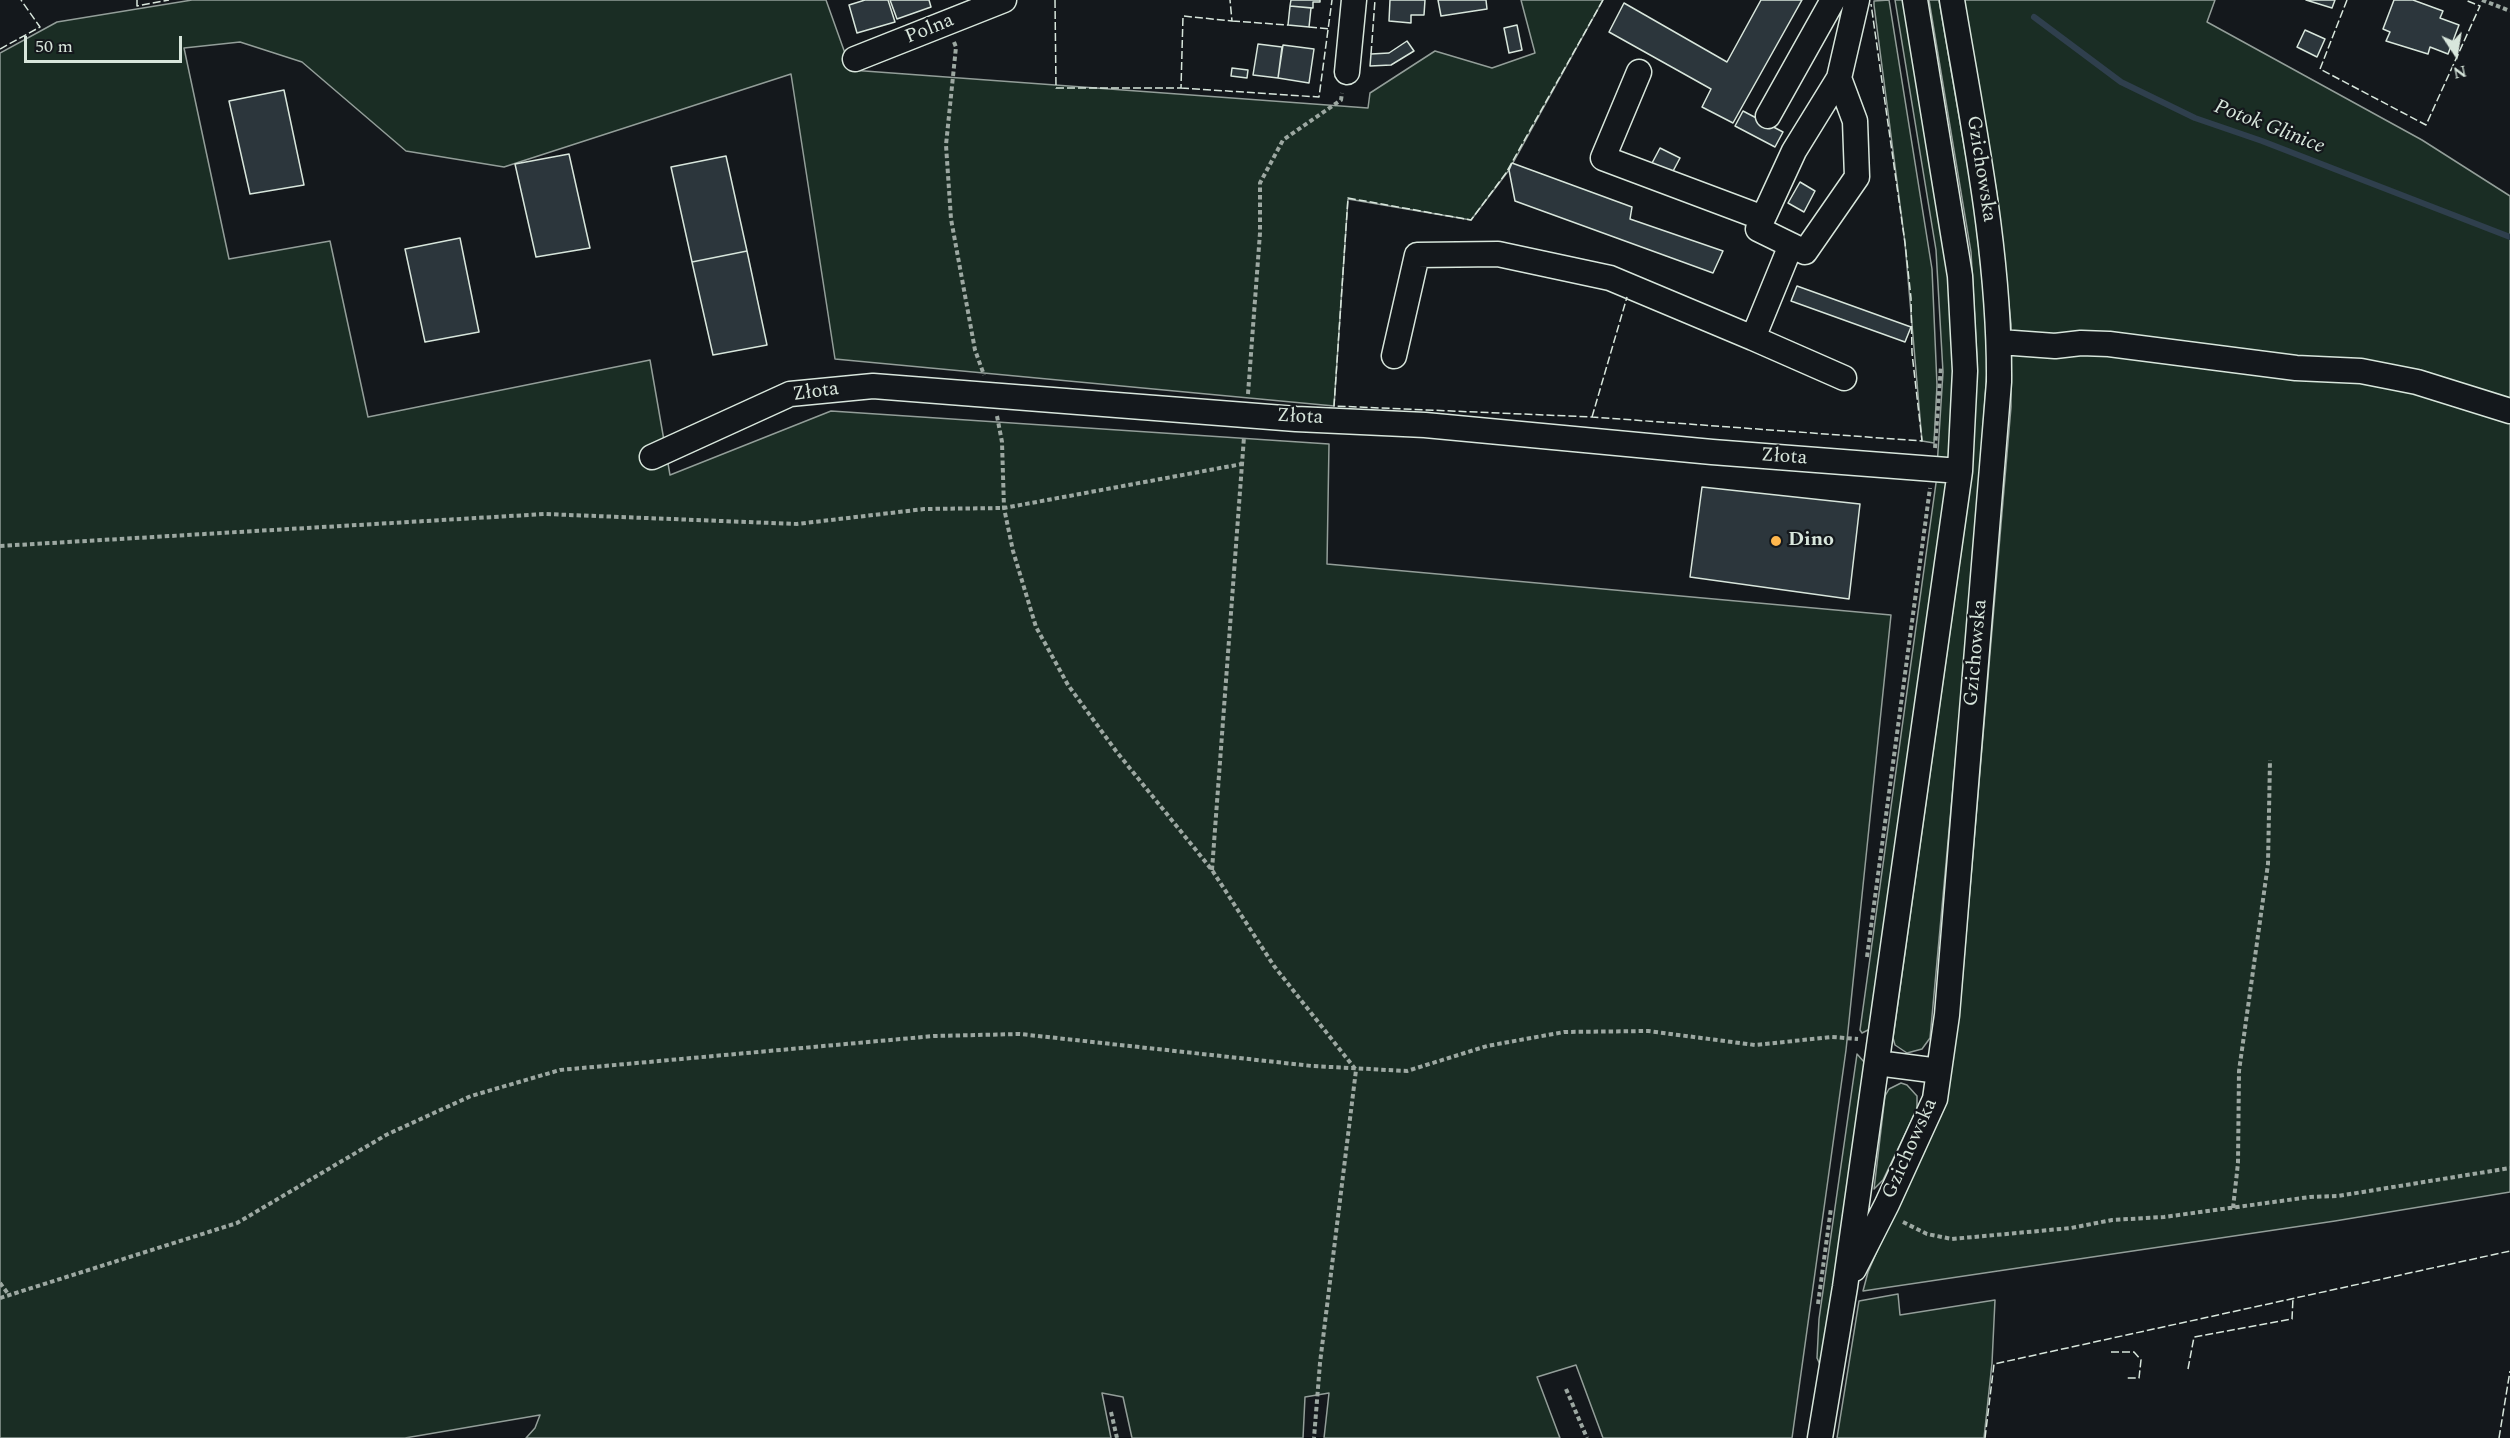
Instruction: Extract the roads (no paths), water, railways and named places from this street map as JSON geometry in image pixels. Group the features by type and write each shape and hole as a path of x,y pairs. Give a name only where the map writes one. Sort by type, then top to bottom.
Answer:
{"street":[{"name":"Polna","path":"855,59 1004,0"},
{"path":"1347,72 1353,0"},
{"path":"1768,116 1833,0"},
{"path":"1839,78 1855,121 1857,177 1805,252 1758,229 1794,150 1839,78 1857,0"},
{"name":"Gzichowska","path":"1820,1438 1845,1287 1960,471 1965,370 1960,276 1916,0"},
{"name":"Gzichowska","path":"1845,1287 1883,1212 1935,1099 1947,1015 1998,393 2000,342 1990,228 1952,0"},
{"path":"1639,72 1603,159 1763,218"},
{"path":"1753,338 1791,245"},
{"path":"1394,356 1417,255 1498,254 1610,278 1844,378"},
{"path":"2000,342 2055,346 2081,343 2109,344 2296,368 2361,371 2416,382 2510,411"},
{"name":"Złota","path":"652,457 790,394 873,386 1246,415 1425,424 1712,452 1960,471"},
{"path":"1878,1054 1939,1071"}],"waterway":[{"name":"Potok Glinice","path":"2034,17 2121,82 2195,118 2262,141 2510,237"}],"place":[{"name":"Dino","path":"1776,541"}]}
